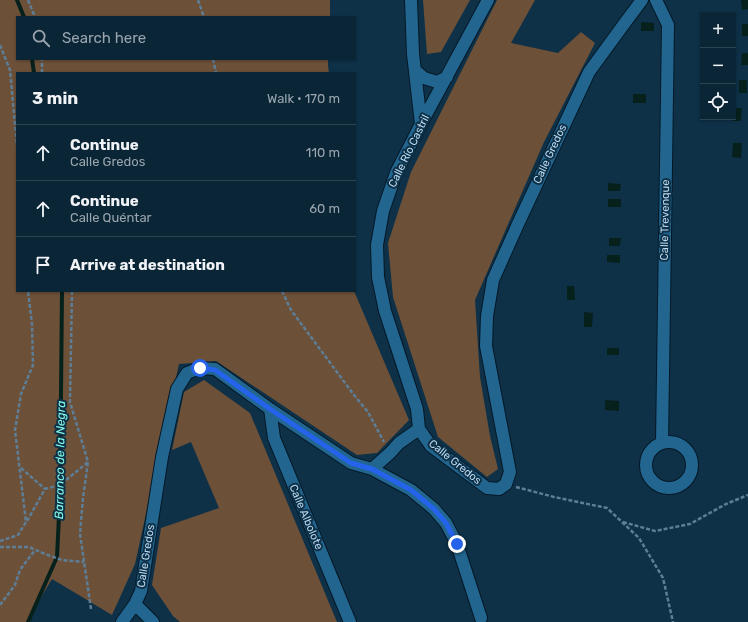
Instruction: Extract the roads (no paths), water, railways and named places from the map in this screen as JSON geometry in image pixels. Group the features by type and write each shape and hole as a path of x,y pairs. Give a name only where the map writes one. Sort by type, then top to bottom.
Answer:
{"street":[{"path":"411,0 413,54 421,124"},
{"name":"Calle Río Castril","path":"419,429 417,409 385,311 378,277 377,245 383,211 396,173 488,0"},
{"name":"Calle Gredos","path":"122,622 135,604 141,591 162,457 177,389 187,373 200,368 215,370 351,463 372,469 399,443 419,429 431,446 487,488 499,489 506,484 510,472 486,346 487,316 493,280 589,72 642,0"},
{"name":"Calle Trevenque","path":"656,0 668,25 662,443"},
{"path":"416,71 424,78 437,82 446,77"},
{"name":"Calle Albolote","path":"270,409 274,438 350,622"},
{"path":"372,469 411,490 434,509 446,523 457,544 481,618"},
{"path":"135,604 153,622"}],"waterway":[{"name":"Barranco de la Negra","path":"17,0 24,16"},
{"name":"Barranco de la Negra","path":"32,60 34,72"},
{"name":"Barranco de la Negra","path":"28,622 57,557 60,495 62,292"}]}
